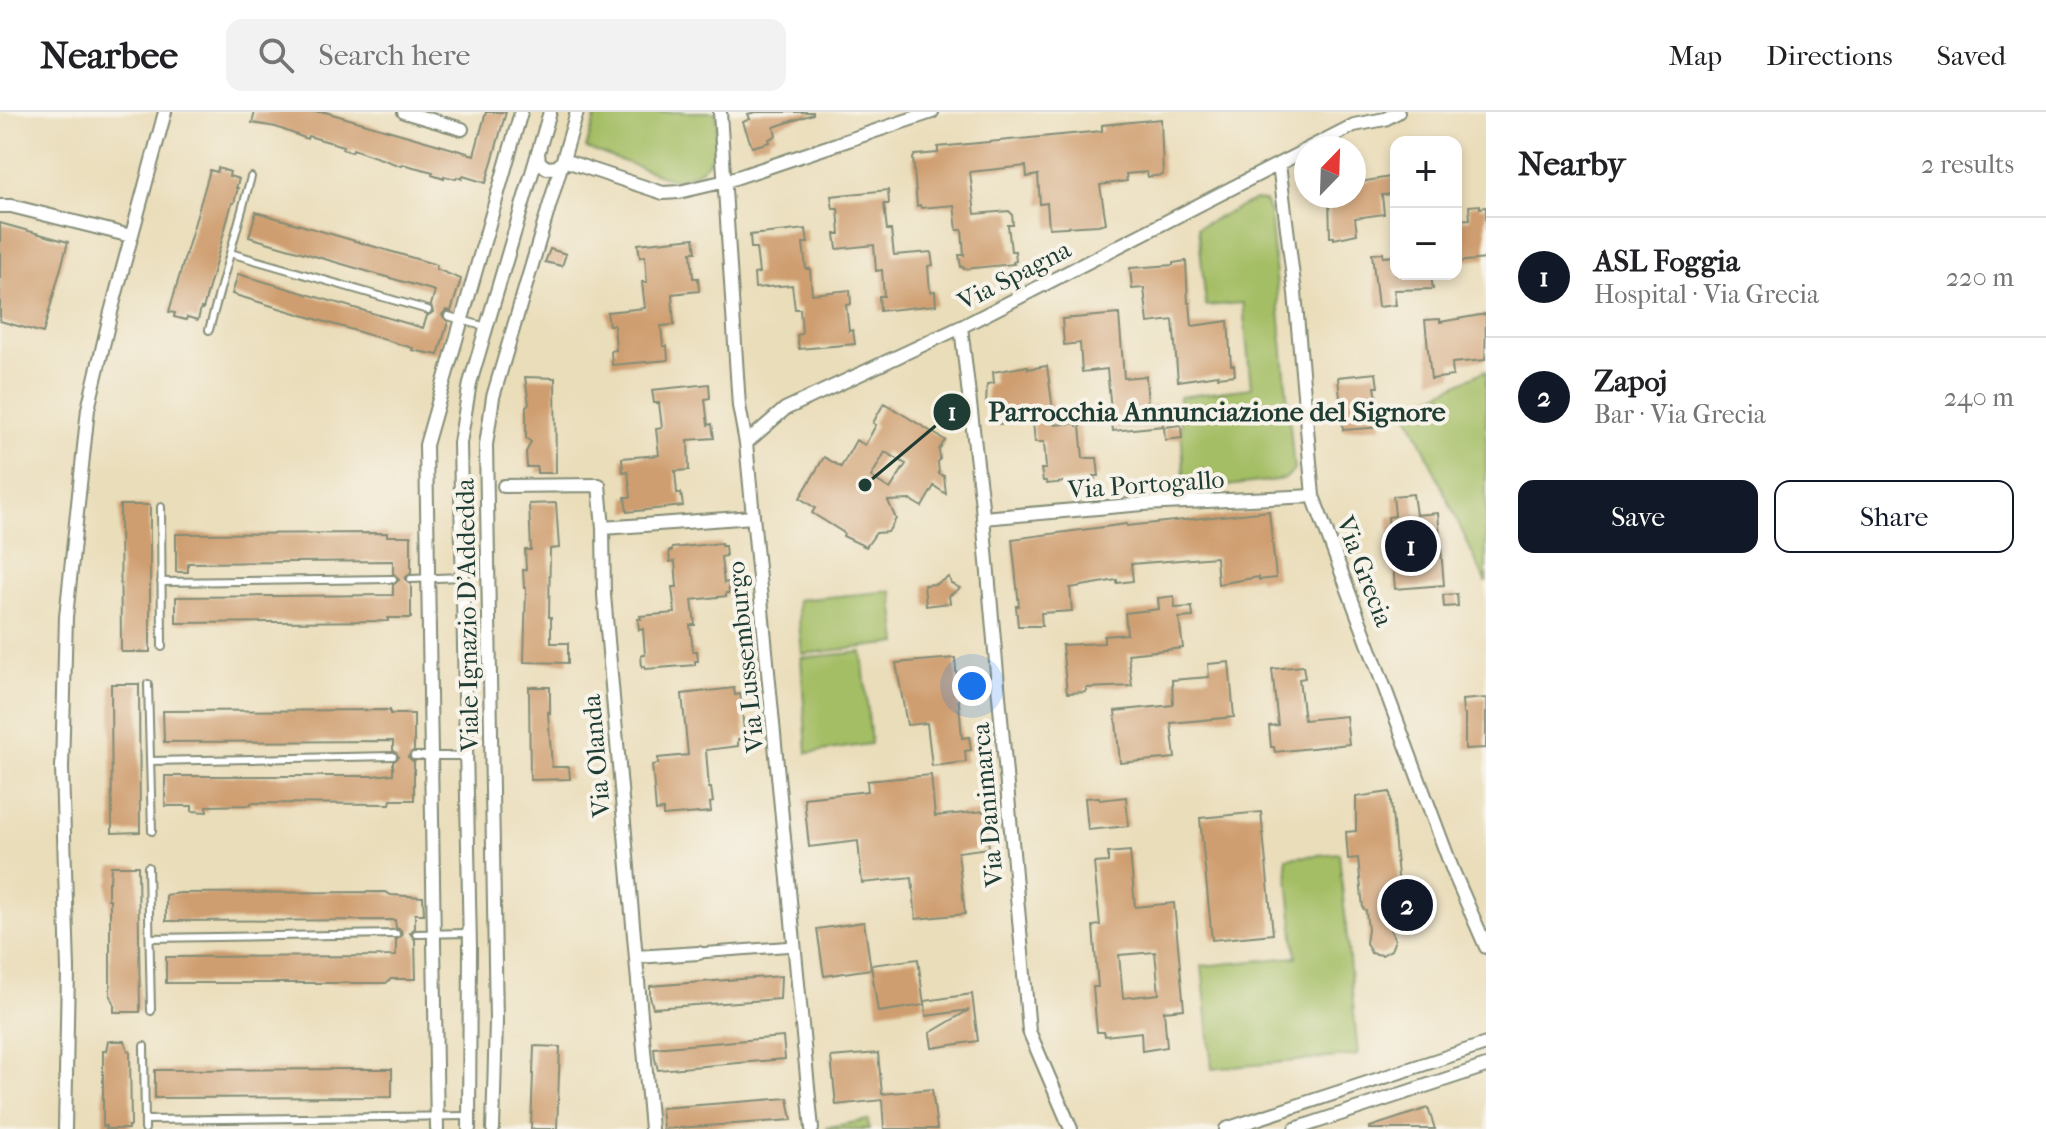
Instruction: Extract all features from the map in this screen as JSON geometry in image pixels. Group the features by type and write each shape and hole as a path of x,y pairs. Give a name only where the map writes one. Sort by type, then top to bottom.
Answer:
{"street":[{"path":"65,1129 68,970 62,768 66,617 88,409 165,112"},
{"path":"404,112 462,129"},
{"name":"Viale Ignazio D'Addedda","path":"437,1123 426,445 454,318 521,112"},
{"name":"Viale Ignazio D'Addedda","path":"469,1122 462,418 550,112"},
{"name":"Viale Ignazio D'Addedda","path":"493,1129 496,1032 486,445 493,397 577,112"},
{"name":"Via Lussemburgo","path":"720,112 739,406 746,443 812,1129"},
{"path":"538,153 539,162 547,168 558,167 563,160 663,193 679,192 726,181 932,112"},
{"path":"1354,125 1362,112"},
{"name":"Via Spagna","path":"1333,136 1354,125 1385,119 1398,112"},
{"name":"Via Spagna","path":"746,443 785,409 961,327 1294,156"},
{"name":"Via Grecia","path":"1279,164 1295,293 1313,496 1453,871 1482,928 1486,947"},
{"path":"0,206 11,206 131,236"},
{"name":"Via Danimarca","path":"961,327 983,518 1029,1031 1071,1129"},
{"name":"Via Olanda","path":"504,486 599,485 604,595 651,1129"},
{"path":"486,487 504,486"},
{"name":"Via Portogallo","path":"983,518 1143,504 1313,496"},
{"path":"603,528 753,517"},
{"path":"462,609 488,608"},
{"path":"468,891 494,891"},
{"path":"636,957 795,946"},
{"path":"1226,1129 1486,1044"},
{"path":"1295,1129 1486,1066"}],"lane":[{"path":"209,330 251,177"},
{"path":"230,253 428,310"},
{"path":"454,318 486,327"},
{"path":"161,507 162,647"},
{"name":"Viale Ignazio D'Addedda","path":"411,579 462,577"},
{"path":"161,582 393,579"},
{"path":"148,684 152,831"},
{"path":"150,761 393,756"},
{"name":"Viale Ignazio D'Addedda","path":"414,756 465,756"},
{"path":"148,867 151,1011"},
{"path":"416,934 469,933"},
{"path":"150,938 396,934"},
{"path":"144,1046 145,1129"},
{"name":"Viale Ignazio D'Addedda","path":"145,1120 469,1122"}],"green space":[{"path":"597,112 716,112 712,157 698,171 674,180 586,148"},
{"path":"1255,200 1265,201 1270,213 1294,470 1285,479 1185,491 1179,397 1251,388 1243,303 1206,306 1198,227"},
{"path":"1486,370 1486,583 1406,409"},
{"path":"892,591 898,643 802,654 797,600"},
{"path":"862,652 871,744 807,753 801,658"},
{"path":"1339,853 1358,1055 1212,1069 1202,966 1296,957 1286,858"},
{"path":"868,1120 869,1129 827,1129 827,1127"}],"building":[{"path":"255,112 325,112 474,155 486,112 506,112 486,183 463,176 456,179 444,176 444,179 432,175 433,172 401,166 353,149 352,152 342,149 343,146 252,123"},
{"path":"748,114 813,114 774,127 776,136 769,139 770,142 752,147 743,122 750,119"},
{"path":"1161,119 1163,175 1148,177 1147,172 1126,174 1127,181 1100,185 1106,223 1049,228 1047,203 1040,204 1038,175 1027,177 1026,166 970,172 975,214 1009,211 1012,214 1013,225 1008,225 1011,251 1015,251 1014,264 964,269 959,255 964,255 962,230 957,230 954,205 917,206 915,155 938,153 938,147 1102,131 1102,125"},
{"path":"218,168 239,179 203,309 198,320 174,317 175,313 169,312 210,170 217,172"},
{"path":"1390,177 1390,194 1382,195 1384,214 1355,218 1357,234 1334,239 1330,237 1329,208 1366,208 1366,181"},
{"path":"888,190 889,204 884,204 894,255 931,252 933,265 928,266 930,292 935,291 936,305 880,311 879,296 884,296 882,270 876,271 874,245 837,249 835,234 840,234 838,209 833,209 831,196"},
{"path":"1469,206 1486,207 1486,259 1462,261 1462,220 1470,219"},
{"path":"256,212 437,265 436,269 461,279 451,311 446,310 442,315 448,322 438,355 412,350 232,294 238,274 423,328 427,316 433,312 431,305 435,291 249,237"},
{"path":"0,223 68,242 43,333 0,321"},
{"path":"806,229 808,243 803,243 812,294 850,290 851,304 846,305 849,331 853,330 855,344 799,349 797,335 802,334 800,309 795,309 792,285 755,288 754,274 759,273 756,248 751,248 750,235"},
{"path":"694,238 696,252 691,252 693,278 698,278 699,291 672,294 674,325 661,326 668,360 612,365 611,351 616,350 614,325 609,325 607,312 645,308 642,282 647,282 645,256 640,257 638,244"},
{"path":"550,249 566,254 562,266 545,262"},
{"path":"1383,253 1383,257 1390,256 1390,280 1432,280 1433,289 1394,290 1396,305 1378,307 1372,254"},
{"path":"1186,261 1192,326 1228,321 1231,365 1234,365 1235,375 1178,381 1173,320 1148,323 1144,288 1132,289 1130,268"},
{"path":"1119,314 1124,378 1146,376 1148,406 1162,405 1163,426 1113,431 1107,369 1082,372 1080,343 1064,345 1062,319"},
{"path":"1486,314 1485,360 1452,363 1453,376 1431,379 1425,320 1440,319 1440,322"},
{"path":"1028,366 1028,369 1047,366 1055,425 1076,423 1080,426 1083,458 1097,458 1099,476 1094,476 1095,479 1047,484 1043,481 1041,469 1046,469 1044,442 1035,442 1033,422 998,424 997,404 986,405 987,384 994,383 993,372"},
{"path":"1376,373 1378,387 1375,387 1382,427 1343,430 1338,377"},
{"path":"525,377 555,378 556,473 537,473 537,467 527,467 526,452 531,442 526,438 526,406 529,404"},
{"path":"709,384 710,398 705,399 708,425 712,424 714,438 688,440 689,470 675,471 677,493 681,493 683,506 627,512 625,497 631,497 628,471 623,472 622,458 659,455 656,429 662,428 659,403 654,403 652,390"},
{"path":"884,403 945,440 939,450 938,462 939,474 944,476 946,494 934,486 922,507 910,500 888,501 896,519 888,532 876,533 866,547 843,536 844,533 812,513 815,508 800,498 824,457 841,467 856,440 865,445 876,425 873,423","holes":["885,452 906,464 890,489 871,477"]},
{"path":"1181,425 1182,438 1165,440 1164,427"},
{"path":"1413,494 1416,515 1438,513 1444,585 1395,589 1393,564 1403,563 1402,541 1390,542 1388,517 1395,516 1393,496"},
{"path":"556,503 559,548 550,549 549,617 551,643 568,643 568,663 524,662 526,588 523,570 526,570 525,550 531,550 529,504"},
{"path":"120,505 150,505 150,652 121,652"},
{"path":"1269,511 1276,578 1259,580 1259,577 1218,584 1216,557 1131,564 1133,581 1117,583 1117,580 1070,588 1072,611 1041,613 1042,626 1018,626 1012,539 1127,524"},
{"path":"387,533 387,536 411,536 411,573 405,578 411,585 411,618 388,618 388,621 176,623 176,597 393,595 393,585 399,580 393,573 393,561 188,563 188,572 176,572 176,534"},
{"path":"721,543 725,546 726,556 721,557 724,583 728,582 729,593 692,600 695,625 690,625 693,651 697,651 698,661 695,665 642,667 641,655 645,655 643,629 639,630 638,619 641,619 640,616 675,613 672,587 677,587 675,561 670,562 669,551 672,548"},
{"path":"949,577 951,583 960,588 949,596 950,603 926,606 924,585 936,584"},
{"path":"1457,594 1458,606 1444,607 1443,595"},
{"path":"1174,596 1175,608 1192,607 1193,617 1179,618 1183,648 1128,654 1132,686 1086,688 1086,692 1067,693 1062,645 1104,643 1104,636 1127,634 1125,613 1159,609 1158,598"},
{"path":"955,658 962,738 969,737 971,750 965,751 966,762 932,766 927,723 907,725 896,663"},
{"path":"1229,662 1234,717 1171,723 1175,758 1120,763 1115,711 1173,705 1172,680 1209,677 1208,664"},
{"path":"1303,666 1305,678 1299,679 1304,720 1346,716 1349,744 1275,752 1271,747 1269,726 1278,725 1272,669"},
{"path":"111,684 139,684 140,832 112,833"},
{"path":"529,687 550,687 548,712 552,767 569,767 570,779 530,780"},
{"path":"734,688 735,695 740,694 745,738 738,739 738,746 706,750 713,802 710,803 711,812 663,816 663,810 656,811 652,765 658,764 658,758 688,755 682,694"},
{"path":"1486,698 1486,748 1465,749 1462,700"},
{"path":"390,710 390,714 414,714 414,750 408,757 414,762 414,800 391,800 390,804 251,803 207,806 207,812 192,811 192,806 165,806 165,776 372,776 393,774 393,762 399,757 393,750 393,741 164,742 163,711"},
{"path":"931,775 935,816 985,811 989,848 958,852 965,914 916,919 912,878 862,883 858,841 809,847 804,798 868,791 867,781"},
{"path":"1390,792 1402,919 1387,921 1395,940 1391,950 1382,955 1371,953 1366,943 1368,930 1358,858 1348,859 1346,832 1356,831 1356,797"},
{"path":"1099,797 1100,800 1126,797 1128,826 1088,830 1085,798"},
{"path":"1261,812 1273,934 1212,940 1200,818"},
{"path":"1130,851 1135,907 1174,903 1184,1009 1164,1011 1167,1047 1142,1051 1141,1032 1105,1036 1104,1032 1097,1032 1093,987 1098,987 1093,926 1100,925 1094,863 1108,862 1108,853","holes":["1155,952 1159,994 1123,998 1119,955"]},
{"path":"111,866 138,866 140,1012 114,1012 110,996 108,882"},
{"path":"385,892 423,897 424,914 415,914 415,928 410,933 415,940 416,979 391,979 386,983 166,983 166,957 396,956 396,940 402,935 401,930 396,928 395,920 166,921 166,895"},
{"path":"864,922 871,969 824,976 817,929"},
{"path":"918,959 924,1005 878,1012 871,965"},
{"path":"781,976 780,999 653,1008 650,997 650,986"},
{"path":"972,994 978,1041 932,1048 930,1033 969,1010 926,1016 925,1001"},
{"path":"783,1037 785,1059 658,1070 655,1059 654,1048"},
{"path":"108,1041 125,1041 130,1051 131,1126 128,1129 106,1129 103,1126 103,1051 106,1051"},
{"path":"534,1046 560,1047 557,1129 531,1129"},
{"path":"878,1053 882,1094 932,1089 937,1129 884,1129 882,1100 836,1105 831,1057"},
{"path":"392,1069 392,1097 155,1098 155,1070"},
{"path":"788,1098 792,1120 663,1129 661,1108"},
{"path":"1428,1108 1435,1129 1370,1129 1370,1127"}],"place":[{"name":"Parrocchia Annunciazione del Signore","path":"865,485"},
{"name":"ASL Foggia","path":"1411,546"},
{"name":"Zapoj","path":"1407,905"}]}
